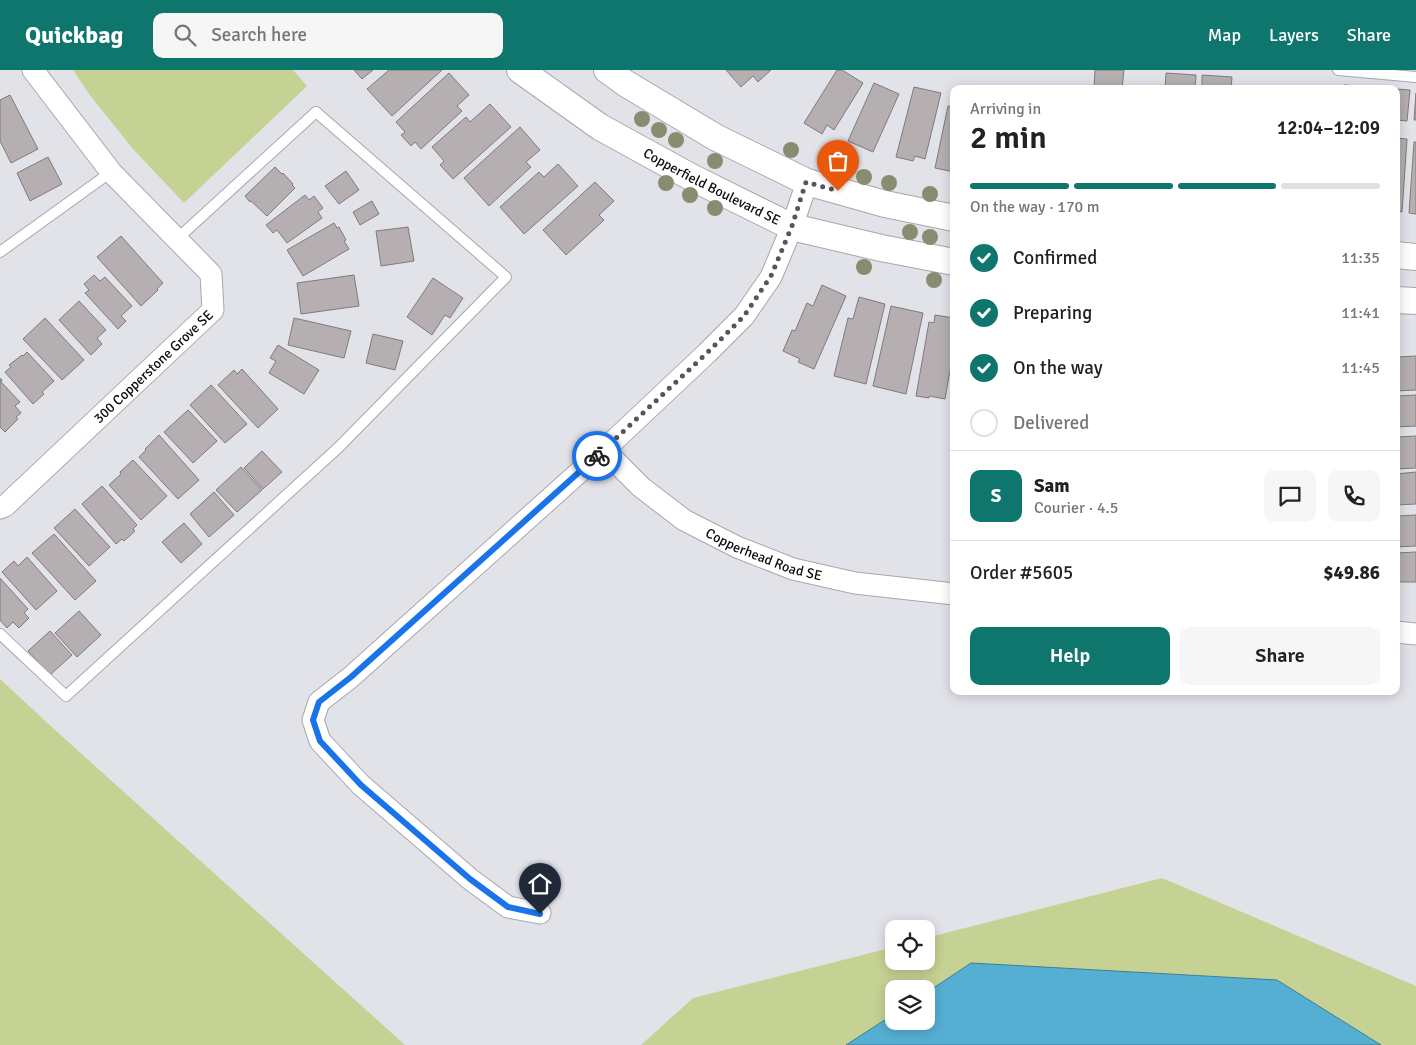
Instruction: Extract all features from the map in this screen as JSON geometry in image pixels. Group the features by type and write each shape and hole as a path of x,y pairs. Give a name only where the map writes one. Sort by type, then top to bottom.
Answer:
{"street":[{"name":"300 Copperstone Grove SE","path":"0,508 5,506 213,310 211,274 111,172 33,70"},
{"name":"Copperfield Boulevard SE","path":"520,70 600,127 691,177 792,226 881,248 950,261"},
{"path":"607,70 625,83 715,137 806,182 885,204 950,217"},
{"path":"540,914 508,907 470,879 361,785 320,741 313,720 319,702 351,677 604,450 744,316 771,276 792,226 806,182"},
{"path":"1400,255 1416,257"},
{"path":"1400,300 1416,301"},
{"name":"Copperhead Road SE","path":"604,450 641,487 684,520 737,547 793,569 855,583 950,594"},
{"path":"1400,632 1416,634"}],"lane":[{"path":"1338,70 1416,76"},
{"path":"0,634 66,696 339,447 506,277 316,112 177,238"},
{"path":"0,252 111,172"}],"green space":[{"path":"73,70 293,70 307,86 184,203 133,149 89,94"},
{"path":"0,679 55,730 405,1045 0,1045"},
{"path":"1162,878 1416,986 1416,1045 641,1045 693,998 885,949 885,970 935,970 935,936"}],"water":[{"path":"971,963 1277,980 1381,1045 846,1045 885,1020 885,1030 935,1030 935,987"}],"building":[{"path":"354,70 373,70 362,79"},
{"path":"389,70 442,70 392,116 367,89"},
{"path":"726,70 771,70 758,82 753,76 741,87"},
{"path":"837,70 842,70 863,83 834,130 827,125 822,134 804,123"},
{"path":"1095,70 1124,70 1122,85 1094,85"},
{"path":"449,73 469,95 457,106 462,111 421,149 415,142 411,146 401,135 405,132 396,122"},
{"path":"1166,73 1196,75 1195,85 1165,85"},
{"path":"1202,75 1232,77 1231,85 1202,85"},
{"path":"874,83 899,94 873,152 848,141"},
{"path":"914,87 941,93 925,159 915,156 913,161 896,157"},
{"path":"1400,89 1410,90 1407,121 1400,120"},
{"path":"1416,93 1416,120 1414,120"},
{"path":"10,95 38,149 11,163 0,141 0,100"},
{"path":"490,104 511,127 453,179 440,165 444,161 432,147 466,117 470,122"},
{"path":"948,106 950,106 950,171 935,168"},
{"path":"520,127 540,150 526,162 531,167 489,206 464,178"},
{"path":"1400,138 1407,139 1402,212 1400,212"},
{"path":"1414,142 1416,142 1416,214 1409,213"},
{"path":"48,157 62,184 30,201 17,173"},
{"path":"558,164 578,186 524,234 500,207 539,172 544,177"},
{"path":"275,167 283,173 295,188 267,216 245,196"},
{"path":"346,171 359,190 339,204 325,186"},
{"path":"595,182 614,201 599,215 604,220 566,255 543,230"},
{"path":"305,195 309,200 314,196 323,208 318,212 322,218 287,243 277,230 273,233 266,225"},
{"path":"372,201 379,214 360,225 353,212"},
{"path":"334,223 337,228 339,227 349,249 303,276 287,250"},
{"path":"408,227 414,261 381,266 376,231"},
{"path":"121,236 163,283 141,306 97,257"},
{"path":"94,275 100,281 105,277 132,306 121,316 126,321 118,329 85,293 89,290 84,284"},
{"path":"354,275 359,306 301,314 297,283"},
{"path":"433,278 463,298 450,318 445,315 432,335 407,317"},
{"path":"822,285 846,296 814,369 798,362 800,359 783,351 792,330 795,331 807,303 813,306"},
{"path":"859,297 885,304 866,384 834,376 848,318 853,319"},
{"path":"79,301 106,330 97,338 102,344 91,355 59,320"},
{"path":"891,306 923,313 906,394 873,386"},
{"path":"935,315 950,317 950,371 945,399 916,396 929,322 934,323"},
{"path":"45,318 84,360 62,380 23,339"},
{"path":"294,318 351,331 344,358 288,345"},
{"path":"373,334 403,341 395,370 366,363"},
{"path":"278,345 319,370 304,394 269,373 276,361 270,358"},
{"path":"27,352 54,381 33,404 5,372 11,367 9,365"},
{"path":"1416,356 1416,390 1400,391 1400,357"},
{"path":"242,369 278,409 258,428 218,385 234,370 237,374"},
{"path":"0,378 1,382 20,402 15,406 21,413 16,417 18,419 5,432 0,427"},
{"path":"211,385 247,424 225,443 190,405"},
{"path":"1416,395 1416,426 1400,427 1400,396"},
{"path":"188,410 217,441 193,463 164,432"},
{"path":"159,435 199,480 178,499 139,457"},
{"path":"1416,436 1416,468 1400,469 1400,437"},
{"path":"262,451 282,472 263,489 244,468"},
{"path":"133,460 167,496 141,520 109,485"},
{"path":"241,467 262,490 237,512 216,490"},
{"path":"1416,472 1416,504 1400,505 1400,474"},
{"path":"102,486 137,525 133,529 135,531 124,541 122,539 116,544 82,504"},
{"path":"214,492 234,515 209,537 190,514"},
{"path":"75,509 110,547 89,566 54,528"},
{"path":"1416,515 1416,546 1400,547 1400,516"},
{"path":"184,523 202,544 181,563 162,542"},
{"path":"54,534 96,581 75,600 32,553"},
{"path":"1416,552 1416,582 1400,582 1400,553"},
{"path":"27,557 57,591 36,610 2,572 14,561 18,566"},
{"path":"0,578 28,609 24,613 29,618 19,628 13,622 7,628 0,620"},
{"path":"79,611 101,635 77,657 55,633"},
{"path":"50,631 72,655 50,675 28,651"}],"way so far":[{"path":"597,456 744,316 771,276 792,226 806,182 838,191"}],"route":[{"path":"540,914 508,907 470,879 361,785 320,741 313,720 319,702 351,677 597,456"}]}
